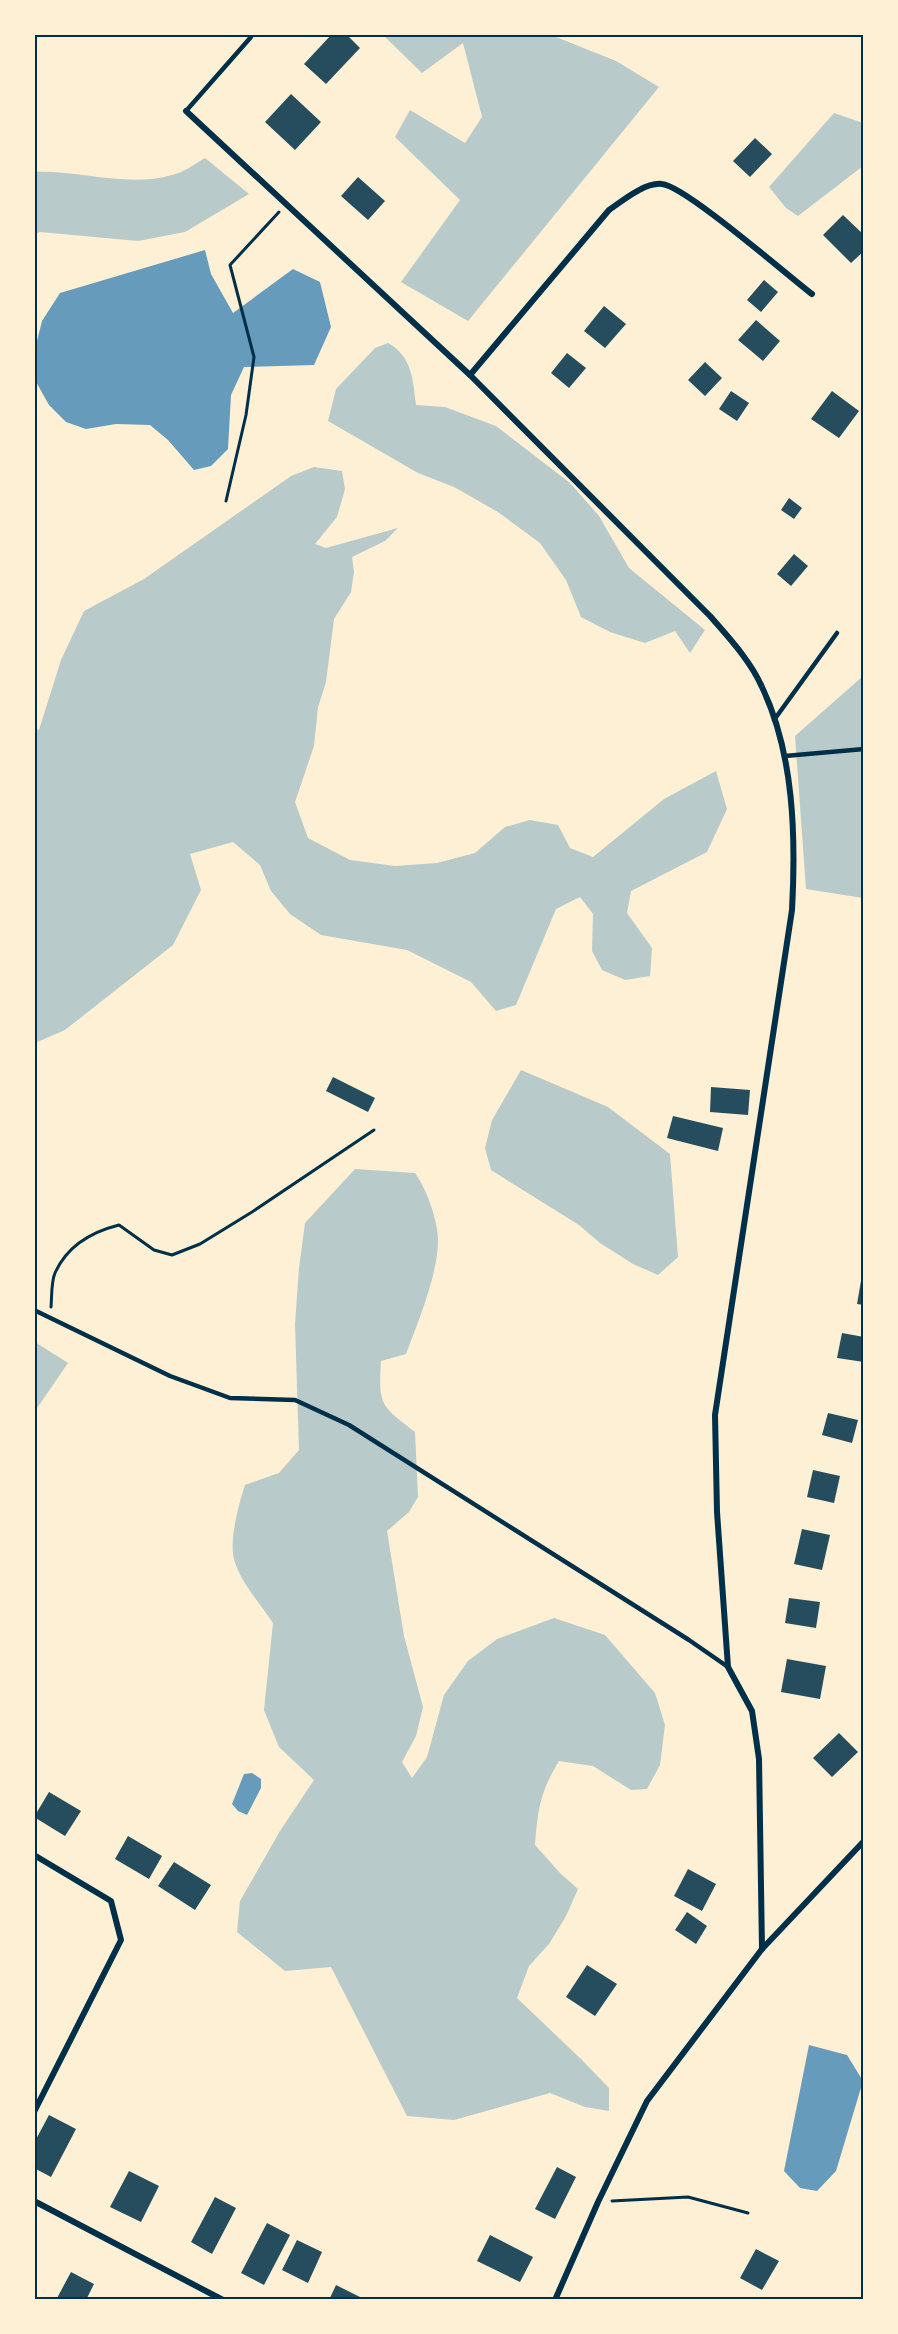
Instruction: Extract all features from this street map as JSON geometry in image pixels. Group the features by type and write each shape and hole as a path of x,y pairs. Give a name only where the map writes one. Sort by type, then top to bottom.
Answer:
{"street":[{"path":"186,111 470,375 710,616 745,658 762,685 774,720 785,756 792,827 794,874 792,910 715,1415 717,1512 728,1667 749,1704 756,1732 759,1759 762,1949"},
{"path":"470,375 609,210 631,194 652,186 663,184 690,198 812,294"},
{"path":"555,2300 598,2202 647,2101 762,1949 864,1841"},
{"path":"34,1855 111,1901 121,1940 34,2112"},
{"path":"34,2201 223,2300"}],"lane":[{"path":"186,111 251,37"},
{"path":"774,720 837,633"},
{"path":"785,756 864,749"},
{"path":"34,1310 170,1376 230,1398 295,1400 349,1425 728,1667"}],"path":[{"path":"226,501 246,415 254,357 230,265 286,204"},
{"path":"50,1317 54,1274 76,1243 98,1231 118,1225 154,1250 172,1255 200,1244 252,1212 374,1130"},
{"path":"598,2202 688,2197 748,2213"}],"shaded area":[{"path":"383,35 551,35 616,61 659,87 468,321 401,282 460,200 395,137 410,110 465,143 482,117 463,43 422,73"},
{"path":"834,113 863,123 863,166 798,216 786,208 769,187"},
{"path":"205,158 249,194 185,232 138,241 40,232 35,234 35,172 138,180 155,179 181,172"},
{"path":"388,343 396,348 407,362 416,405 445,407 496,426 570,483 599,516 629,568 705,630 690,653 675,631 645,643 610,632 581,617 566,580 540,543 498,512 454,487 418,473 328,421 336,389 375,348"},
{"path":"314,467 342,471 345,489 337,517 315,544 326,548 398,528 385,541 352,557 354,572 351,592 334,619 326,682 318,707 314,746 295,802 308,838 350,860 395,866 437,863 475,853 505,827 530,820 558,825 570,848 593,857 664,799 716,771 727,809 707,852 631,891 627,913 652,948 650,976 625,980 602,970 592,951 593,914 580,897 556,909 516,1005 496,1011 471,982 407,950 321,935 290,914 271,891 260,865 233,842 190,854 201,890 173,945 65,1030 35,1043 35,729 39,730 61,660 84,611 144,579 291,476"},
{"path":"863,676 863,898 806,889 795,736"},
{"path":"521,1070 608,1107 670,1154 678,1257 658,1275 633,1264 600,1243 579,1225 491,1170 485,1148 492,1120"},
{"path":"355,1169 415,1173 430,1204 438,1238 431,1281 406,1354 381,1361 380,1387 384,1403 395,1416 415,1432 418,1497 409,1512 387,1531 404,1636 423,1707 416,1736 402,1762 412,1778 427,1757 444,1695 468,1661 497,1639 554,1618 605,1635 655,1693 665,1725 660,1765 647,1789 631,1790 593,1766 559,1761 544,1792 537,1821 535,1845 578,1889 566,1916 549,1944 529,1966 517,1998 609,2088 609,2111 585,2107 550,2093 454,2120 407,2116 331,1967 285,1971 237,1932 240,1901 280,1831 314,1780 279,1747 264,1710 273,1623 245,1584 237,1567 233,1551 234,1532 245,1485 279,1473 299,1450 295,1324 305,1223"},
{"path":"35,1342 68,1363 35,1411"}],"water":[{"path":"205,250 211,274 233,313 293,269 320,282 331,327 314,365 244,367 231,395 228,449 211,466 194,470 168,440 150,425 116,424 86,429 66,422 49,405 35,380 35,349 42,321 60,293"},
{"path":"252,1773 261,1779 261,1788 247,1815 238,1811 232,1804 244,1774"},
{"path":"809,2045 847,2055 863,2081 836,2171 817,2191 800,2188 784,2171"}],"building":[{"path":"332,34 346,34 360,48 326,84 304,64"},
{"path":"291,94 321,122 295,150 265,122"},
{"path":"755,138 772,154 750,177 733,161"},
{"path":"358,177 385,201 368,220 341,196"},
{"path":"843,215 864,235 864,251 851,263 823,235"},
{"path":"764,280 778,292 761,312 747,300"},
{"path":"604,306 626,324 605,348 584,331"},
{"path":"756,320 780,341 763,361 738,340"},
{"path":"567,353 586,368 569,388 551,373"},
{"path":"705,362 722,378 705,396 688,380"},
{"path":"731,391 749,403 737,421 719,409"},
{"path":"832,391 859,411 839,438 811,419"},
{"path":"789,498 802,508 794,519 781,510"},
{"path":"794,554 808,566 791,586 777,574"},
{"path":"333,1077 375,1098 368,1112 326,1091"},
{"path":"711,1087 750,1090 748,1115 710,1112"},
{"path":"673,1116 723,1128 718,1151 667,1138"},
{"path":"862,1275 864,1275 864,1305 857,1304"},
{"path":"842,1333 864,1337 864,1362 837,1358"},
{"path":"828,1413 858,1420 852,1443 822,1435"},
{"path":"813,1470 840,1476 834,1503 807,1497"},
{"path":"802,1529 830,1535 822,1570 794,1564"},
{"path":"789,1598 820,1602 816,1628 785,1623"},
{"path":"787,1659 826,1666 820,1699 781,1692"},
{"path":"839,1733 858,1752 832,1777 813,1758"},
{"path":"49,1792 81,1811 65,1836 34,1817"},
{"path":"128,1836 162,1856 149,1879 115,1859"},
{"path":"174,1862 211,1885 195,1910 158,1886"},
{"path":"688,1869 716,1884 702,1911 674,1896"},
{"path":"687,1912 707,1926 696,1944 675,1930"},
{"path":"587,1965 617,1984 595,2016 566,1997"},
{"path":"49,2115 76,2129 51,2177 34,2168 34,2143"},
{"path":"557,2167 576,2177 555,2219 535,2209"},
{"path":"129,2171 159,2186 141,2222 110,2207"},
{"path":"215,2197 236,2208 212,2254 191,2242"},
{"path":"267,2223 290,2235 264,2285 241,2273"},
{"path":"490,2235 533,2257 520,2282 477,2261"},
{"path":"297,2240 322,2252 308,2283 282,2270"},
{"path":"756,2249 779,2261 762,2290 740,2278"},
{"path":"71,2272 94,2284 86,2300 56,2300"},
{"path":"336,2285 360,2297 359,2300 329,2300"}]}
